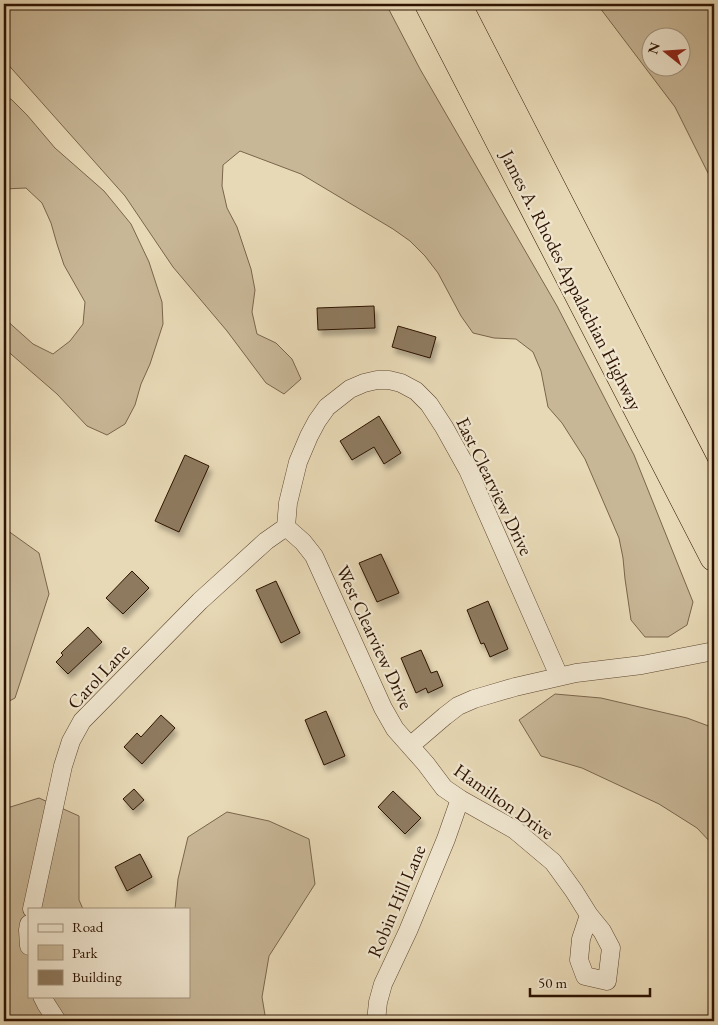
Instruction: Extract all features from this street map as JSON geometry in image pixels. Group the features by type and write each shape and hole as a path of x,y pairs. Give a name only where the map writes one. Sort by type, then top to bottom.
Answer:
{"highway":[{"name":"James A. Rhodes Appalachian Highway","path":"429,4 714,558"},
{"name":"James A. Rhodes Appalachian Highway","path":"457,4 714,504"}],"street":[{"name":"East Clearview Drive","path":"286,527 288,503 298,462 309,436 327,407 350,389 377,380 401,383 416,391 429,404 468,470 559,676"},
{"name":"West Clearview Drive","path":"286,527 303,542 314,556 383,708 395,729 410,746 445,716 466,702 559,676 642,665 714,651"},
{"name":"Carol Lane","path":"32,908 63,766 71,741 82,721 200,601 266,541 286,527"},
{"name":"Hamilton Drive","path":"410,746 444,788 515,830 553,862 589,915"},
{"name":"Robin Hill Lane","path":"376,1021 378,1002 383,984 431,876 460,799"},
{"path":"43,998 57,1021"}],"green space":[{"path":"4,4 386,4 420,69 557,306 634,455 693,602 687,625 668,637 645,637 631,620 619,538 585,459 562,423 548,407 541,371 533,352 516,339 494,338 473,333 461,316 438,273 425,256 410,241 393,229 301,174 240,151 223,165 222,186 227,208 237,227 251,269 255,290 252,312 257,334 276,343 292,359 301,379 284,394 266,383 227,331 173,267 125,196 4,60"},
{"path":"597,4 714,4 714,185 675,107 653,78 690,78 690,28 640,28 640,61"},
{"path":"4,95 27,115 55,148 104,191 131,224 149,262 162,302 163,324 135,405 125,424 107,435 87,426 57,394 4,348 4,318 33,344 53,354 70,341 83,324 85,302 64,265 51,223 42,203 26,188 4,189"},
{"path":"4,528 39,553 49,594 15,698 4,704"},
{"path":"555,694 601,698 687,718 714,728 714,846 697,828 659,804 582,768 541,756 519,720"},
{"path":"39,798 79,816 79,900 83,908 28,908 28,998 190,998 190,908 175,908 178,879 188,837 227,812 269,821 309,839 315,884 269,956 262,997 266,1021 4,1021 4,809"}],"building":[{"path":"374,306 375,328 318,330 317,308"},
{"path":"398,326 436,337 430,358 392,347"},
{"path":"379,416 401,453 384,464 374,447 352,460 340,441"},
{"path":"185,455 209,466 179,532 155,521"},
{"path":"381,554 399,593 377,602 359,563"},
{"path":"132,571 149,588 123,614 106,598"},
{"path":"276,581 300,633 281,643 256,590"},
{"path":"488,601 508,649 490,657 484,643 481,644 467,610"},
{"path":"88,627 102,642 68,674 56,662 63,655 61,653"},
{"path":"421,650 431,673 437,671 443,686 428,693 426,688 416,693 401,658"},
{"path":"326,711 345,756 324,765 305,720"},
{"path":"161,715 175,728 142,764 124,747 137,733 141,737"},
{"path":"134,789 144,800 133,810 123,799"},
{"path":"393,791 421,818 405,834 378,807"},
{"path":"140,854 152,877 127,891 115,867"}]}
